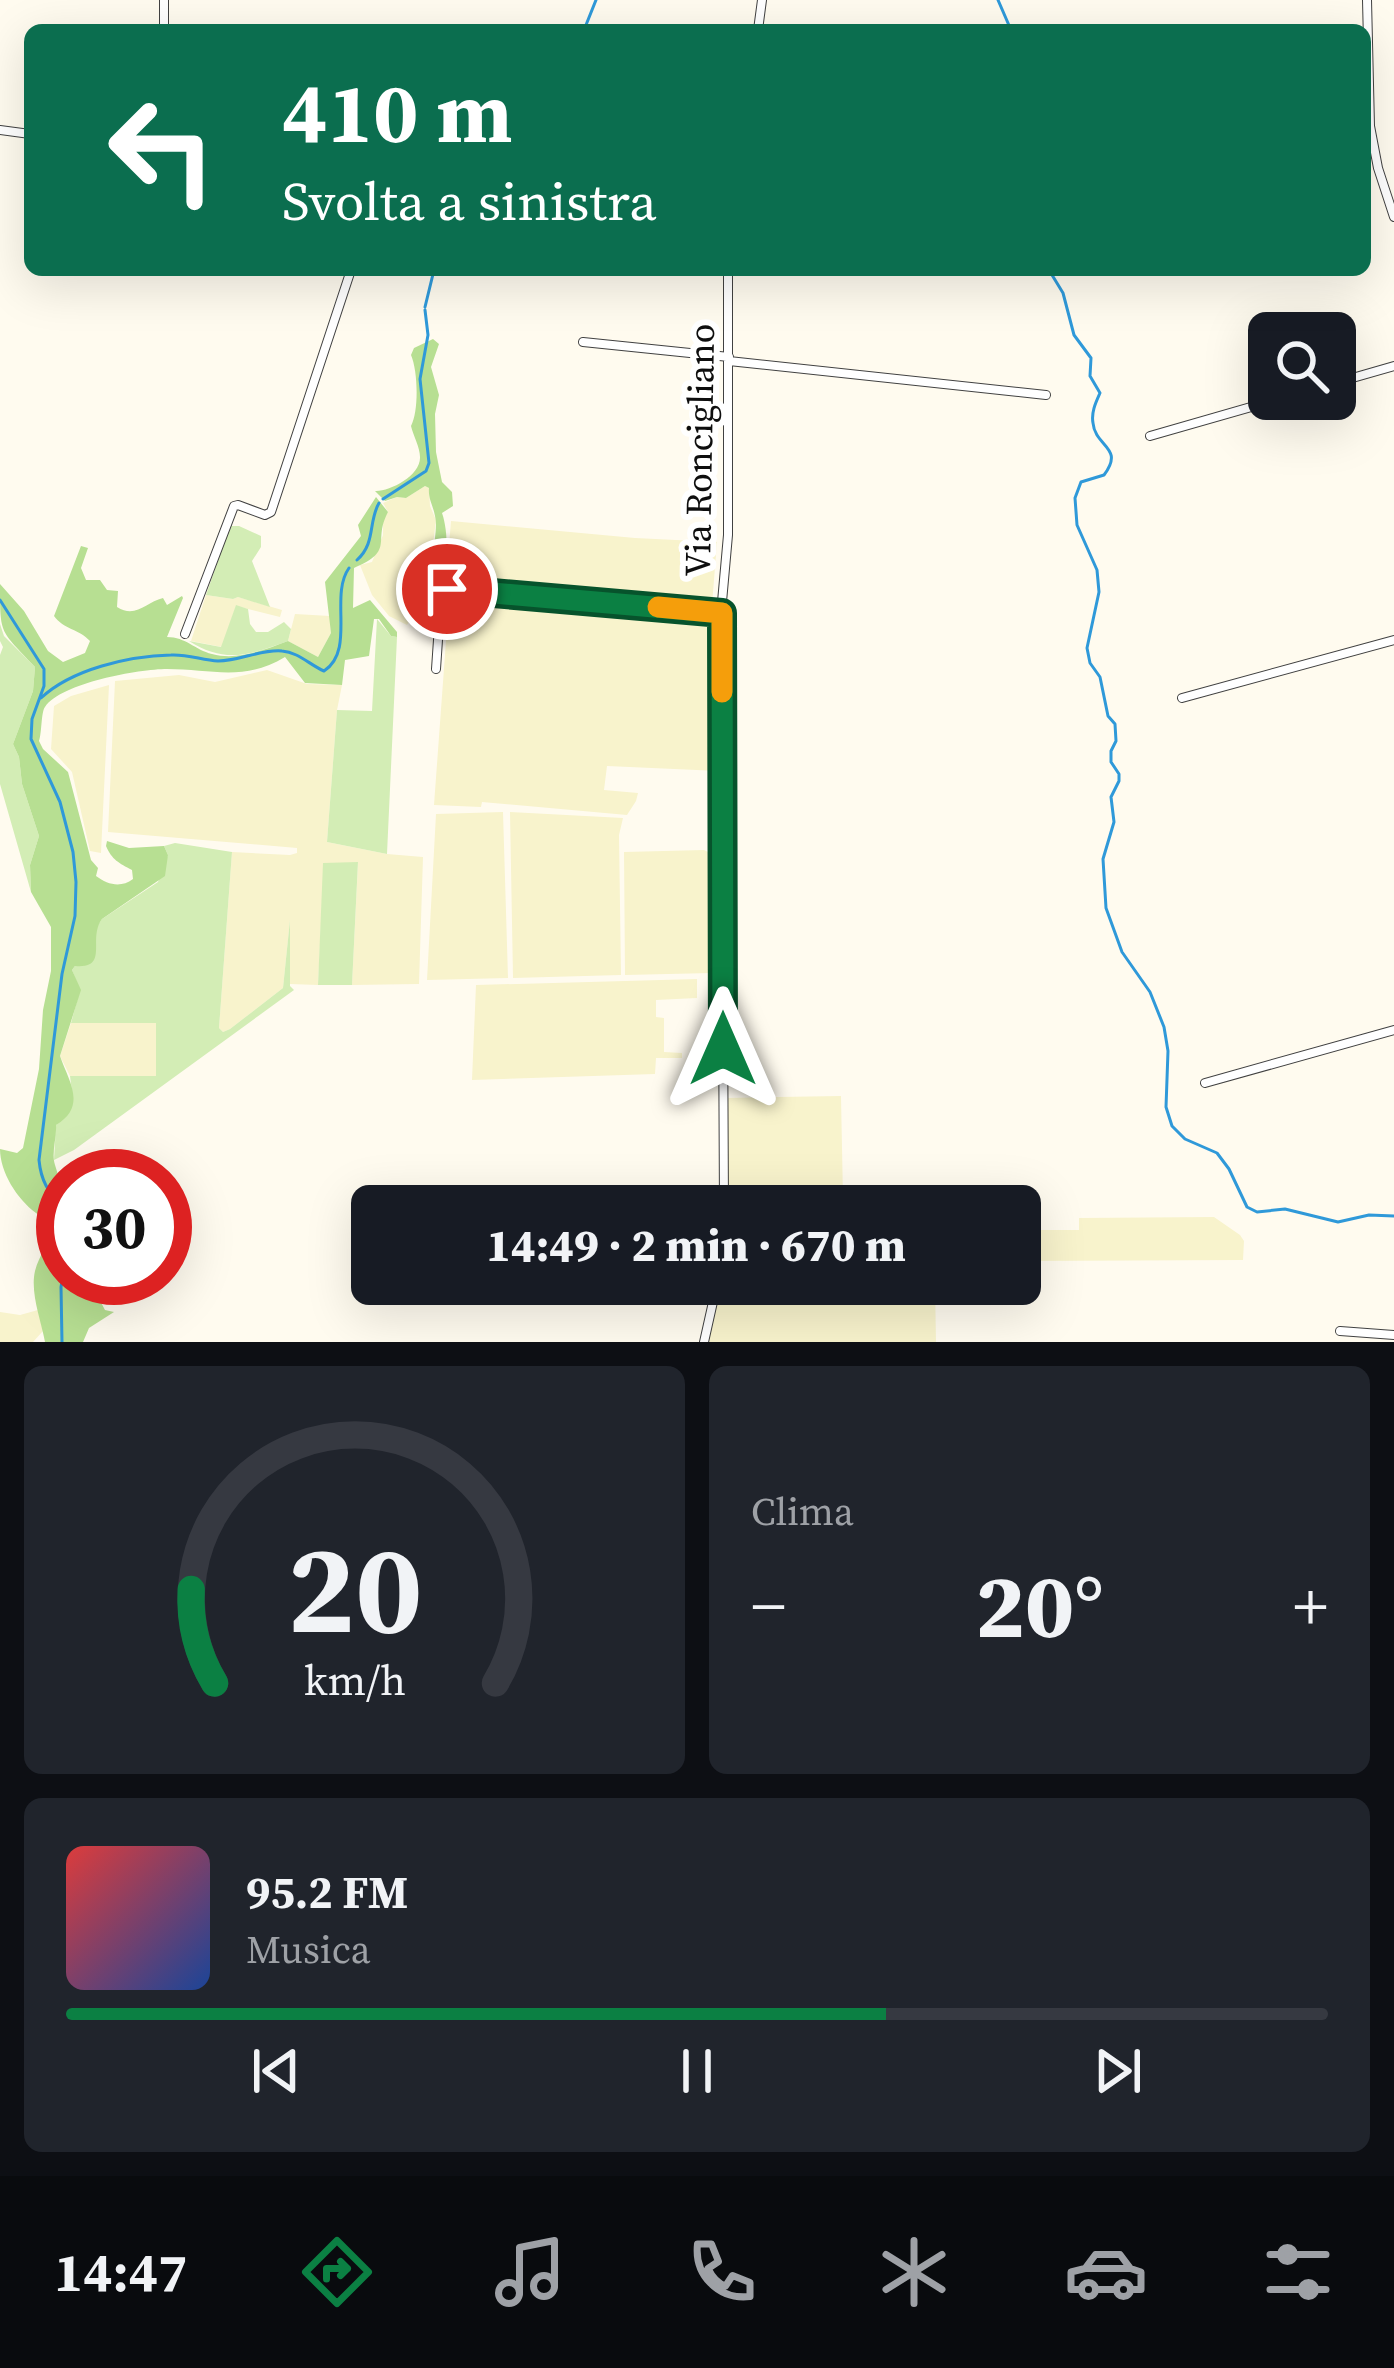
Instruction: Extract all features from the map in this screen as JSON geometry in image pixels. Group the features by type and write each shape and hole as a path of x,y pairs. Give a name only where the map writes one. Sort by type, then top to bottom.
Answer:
{"street":[{"path":"1371,109 1378,168 1394,217"},
{"path":"185,634 234,506 265,515 272,512 349,276"},
{"name":"Via Roncigliano","path":"724,1185 722,613 728,535 728,276"},
{"path":"583,342 1046,395"},
{"path":"1356,377 1394,366"},
{"path":"1150,436 1248,408"},
{"path":"436,669 441,596 447,589 722,613"},
{"path":"1182,698 1394,640"},
{"path":"1205,1083 1394,1030"},
{"path":"704,1342 712,1305"},
{"path":"1340,1331 1394,1334"}],"shaded area":[{"path":"425,486 436,520 433,544 437,559 429,586 407,625 389,616 372,595 360,565 372,562 383,535 383,518 388,512 383,503 406,498"},
{"path":"451,521 717,542 712,605 446,582"},
{"path":"469,593 718,617 719,771 607,766 604,790 638,793 627,815 482,802 481,807 434,805 449,600 468,600"},
{"path":"206,595 238,597 282,610 280,617 236,606 222,647 191,641"},
{"path":"295,614 330,616 331,633 318,657 288,641"},
{"path":"267,670 307,684 342,685 327,842 423,857 419,984 352,985 358,863 324,863 318,985 290,984 290,920 283,988 223,1032 219,1028 232,852 290,855 297,848 108,832 115,681 179,675 215,682"},
{"path":"109,685 101,853 90,851 72,772 51,749 54,706"},
{"path":"503,812 508,978 427,980 436,814"},
{"path":"510,812 623,818 619,835 621,975 513,978"},
{"path":"624,852 708,852 712,973 625,975"},
{"path":"697,979 697,998 656,1000 656,1017 664,1018 664,1052 682,1053 682,1058 656,1058 655,1074 472,1080 476,985"},
{"path":"71,1023 156,1023 156,1077 70,1076 60,1056"},
{"path":"841,1096 843,1185 726,1185 726,1098"},
{"path":"1214,1217 1240,1235 1243,1260 1041,1261 1041,1230 1079,1230 1079,1218"},
{"path":"715,1305 935,1305 936,1342 707,1342"},
{"path":"38,1310 43,1331 33,1342 0,1342 0,1312 20,1315"}],"green space":[{"path":"433,339 439,344 431,367 439,395 436,452 453,506 442,513 447,558 444,584 432,589 436,525 429,488 385,501 375,491 403,481 419,464 411,426 417,391 411,355 414,348"},
{"path":"376,497 388,512 379,550 354,568 353,608 370,600 397,637 374,619 369,656 345,660 342,685 305,683 285,657 241,672 167,669 120,675 67,691 44,710 39,741 68,772 91,860 98,868 96,876 114,884 133,879 132,870 111,855 107,841 129,848 164,846 168,855 165,876 102,919 95,958 72,970 81,990 60,1056 73,1101 66,1118 56,1125 54,1149 36,1149 36,1213 6,1176 0,1149 17,1153 23,1148 39,1069 51,971 51,927 31,892 30,865 39,836 13,744 33,691 35,667 4,631 0,584 24,611 48,651 63,662 85,653 90,641 54,616 81,546 88,548 81,568 86,580 100,580 107,590 118,591 117,607 135,610 163,598 167,605 182,596 167,637 231,656 288,641 318,657 331,633 325,582 361,536 358,525"},
{"path":"230,526 261,536 261,547 252,561 270,607 238,597 206,595"},
{"path":"236,605 248,609 256,632 268,632 284,622 291,629 288,641 226,655 189,641 221,647"},
{"path":"377,619 397,637 387,854 327,842 337,710 372,711"},
{"path":"0,624 4,636 35,667 33,691 13,744 39,836 30,865 31,892 0,784"},
{"path":"175,843 232,852 219,1028 223,1032 230,1029 283,988 290,920 290,986 294,990 75,1149 55,1149 56,1125 73,1100 70,1076 156,1076 156,1023 71,1023 80,990 72,970 83,966 102,919 158,882 168,855 164,846"},
{"path":"358,862 352,985 318,985 323,863"},
{"path":"37,1305 102,1305 114,1312 89,1328 83,1342 45,1342"}],"waterway":[{"path":"586,24 596,0"},
{"path":"998,0 1008,24"},
{"path":"425,307 433,276"},
{"path":"1053,276 1063,293 1074,335 1091,358 1090,376 1100,393 1093,423 1111,458 1104,475 1081,482 1075,498 1077,525 1097,570 1099,592 1087,648 1100,677 1108,716 1115,724 1111,762 1119,774 1111,797 1114,822 1103,859 1106,908 1122,952 1150,992 1164,1027 1166,1107 1172,1126 1185,1139 1217,1153 1247,1207 1257,1212 1285,1209 1338,1222 1369,1215 1394,1216"},
{"path":"383,499 426,471 429,463 420,379 428,335 425,310"},
{"path":"357,560 367,547 379,503"},
{"path":"41,698 85,672 155,656 218,661 282,651 324,671 339,650 341,593 349,568"},
{"path":"0,600 44,669 31,739 60,802 76,882 40,1149"},
{"path":"61,1305 62,1342"}],"slow traffic":[{"path":"658,607 722,613 722,692"}],"route":[{"path":"447,589 722,613 723,1049"}]}
